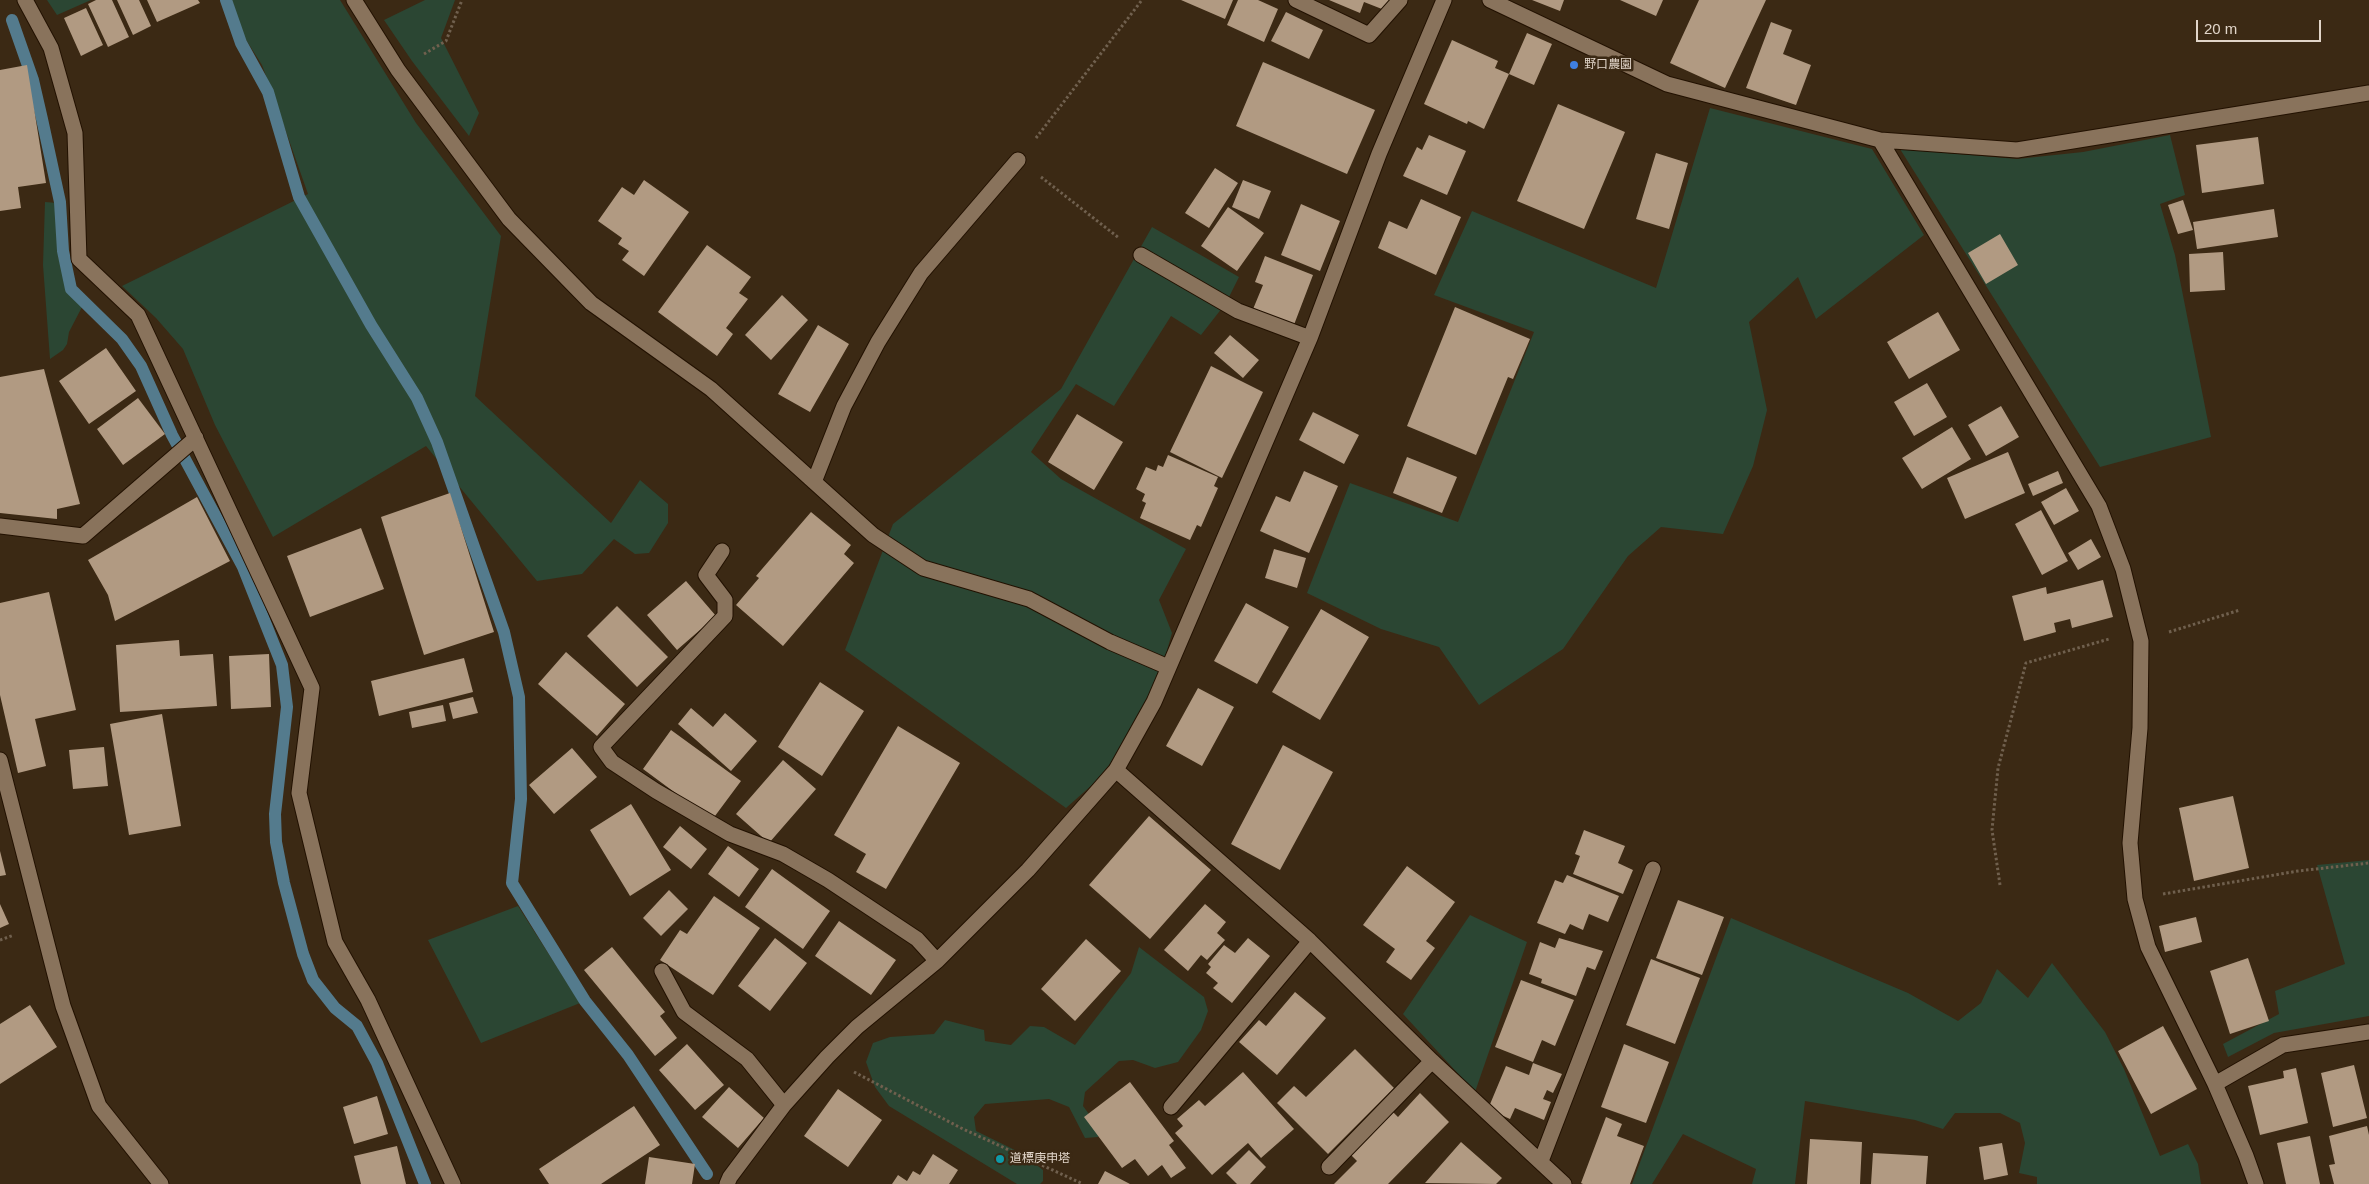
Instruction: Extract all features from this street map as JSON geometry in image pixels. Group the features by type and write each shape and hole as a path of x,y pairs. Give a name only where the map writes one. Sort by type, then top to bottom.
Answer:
{"street":[{"path":"25,0 51,48 76,133 79,259 138,316 312,688 299,793 336,942 368,1000 453,1184"},
{"path":"354,0 398,70 509,219 591,303 711,390 873,535 923,568 1029,598 1110,642 1168,667"},
{"path":"1296,0 1369,35 1400,0"},
{"path":"727,1184 730,1177 784,1105 856,1027 937,961 1028,870 1116,770 1154,702 1310,338 1379,154 1444,0"},
{"path":"1490,0 1667,84 1880,140 2017,150 2369,93"},
{"path":"1880,140 2099,506 2123,569 2141,641 2140,728 2130,843 2135,899 2148,947 2215,1084 2256,1184"},
{"path":"814,482 844,406 878,342 921,273 1018,160"},
{"path":"1141,255 1238,311 1310,338"},
{"path":"0,526 84,536 196,438"},
{"path":"722,551 706,575 725,600 725,616 602,747 612,762 672,800 730,834 783,854 828,880 917,939 937,961"},
{"path":"0,760 63,1006 99,1106 161,1184"},
{"path":"1116,770 1310,941 1432,1062 1542,1161 1564,1184"},
{"path":"1542,1161 1653,869"},
{"path":"1170,1107 1310,941"},
{"path":"662,971 684,1012 747,1059 784,1105"},
{"path":"2215,1084 2284,1045 2369,1032"},
{"path":"1329,1167 1432,1062"}],"path":[{"path":"398,70 446,41 462,0"},
{"path":"1141,255 1018,160 1068,99 1142,0"},
{"path":"2000,885 1992,830 1998,768 2026,663 2107,639 2141,641 2240,610"},
{"path":"2135,899 2298,871 2369,863"},
{"path":"861,1076 961,1128 1082,1184"}],"green space":[{"path":"47,0 91,0 57,15"},
{"path":"232,0 340,0 416,123 501,236 475,396 611,523 640,480 668,504 668,523 649,553 635,554 614,539 582,574 537,581 426,446 273,537 215,425 183,349 156,318 122,286 308,194 262,65 243,35"},
{"path":"425,0 455,0 441,38 479,113 469,136 412,61 384,20"},
{"path":"1710,108 1872,149 1924,235 1816,319 1798,277 1749,322 1767,410 1753,466 1723,534 1661,527 1628,556 1563,649 1479,705 1439,647 1381,629 1307,593 1350,483 1458,522 1534,332 1434,295 1472,211 1656,288"},
{"path":"2170,135 2185,195 2160,204 2175,255 2211,437 2100,467 1900,149 2017,159 2083,152"},
{"path":"45,202 57,203 58,256 68,291 82,307 69,332 67,344 63,350 50,359 43,265"},
{"path":"1152,227 1239,277 1226,303 1201,335 1171,316 1114,406 1076,384 1031,452 1061,479 1186,549 1159,600 1172,633 1155,692 1121,751 1092,785 1066,808 845,650 893,524 1061,389"},
{"path":"2369,860 2369,1016 2274,1033 2228,1057 2223,1044 2279,1014 2275,991 2345,964 2317,865"},
{"path":"518,906 580,1003 481,1043 428,940"},
{"path":"1470,915 1527,942 1475,1092 1403,1014"},
{"path":"1731,918 1908,993 1958,1021 1981,1003 1997,969 2028,998 2052,963 2105,1032 2124,1069 2160,1156 2188,1144 2198,1164 2201,1184 2037,1184 2037,1177 2019,1173 2025,1143 2020,1123 2000,1113 1955,1113 1943,1129 1915,1120 1805,1101 1795,1184 1752,1184 1756,1169 1683,1134 1652,1184 1632,1184"},
{"path":"1139,947 1204,997 1208,1011 1201,1030 1178,1062 1155,1068 1133,1060 1119,1061 1085,1092 1083,1106 1100,1129 1098,1137 1085,1138 1069,1107 1049,1099 985,1104 974,1117 976,1131 1021,1153 1043,1170 1043,1181 1040,1184 1017,1184 889,1106 875,1087 866,1062 873,1043 890,1037 934,1034 945,1020 984,1030 985,1041 1011,1045 1030,1026 1044,1027 1075,1045 1131,973"}],"building":[{"path":"96,0 112,0 129,37 108,47 88,4"},
{"path":"117,0 139,0 151,26 133,35"},
{"path":"147,0 198,0 200,3 157,22"},
{"path":"1181,0 1233,0 1225,19"},
{"path":"1238,0 1258,0 1278,9 1264,42 1227,25"},
{"path":"1329,0 1391,0 1387,11 1364,2 1360,13"},
{"path":"1532,0 1564,0 1560,11"},
{"path":"1620,0 1663,0 1656,16"},
{"path":"1699,0 1766,0 1725,88 1670,63"},
{"path":"86,8 103,45 81,56 64,18"},
{"path":"1286,12 1323,30 1309,59 1271,41"},
{"path":"1771,22 1792,30 1783,54 1811,65 1796,105 1746,88"},
{"path":"1527,33 1552,44 1534,85 1509,74"},
{"path":"1452,40 1498,61 1495,68 1509,74 1484,129 1468,121 1467,124 1424,104"},
{"path":"1263,62 1375,110 1347,174 1236,126"},
{"path":"27,65 46,183 18,187 21,208 0,211 0,70"},
{"path":"1558,104 1625,132 1584,229 1517,201"},
{"path":"1429,135 1466,151 1447,195 1403,176 1417,147 1422,150"},
{"path":"2258,137 2264,184 2202,193 2196,145"},
{"path":"1656,153 1688,163 1669,229 1636,219"},
{"path":"1215,168 1238,183 1209,228 1185,213"},
{"path":"644,180 689,212 644,276 622,260 629,251 618,244 622,238 598,221 622,187 634,195"},
{"path":"1243,180 1271,191 1259,219 1232,207"},
{"path":"1421,199 1461,217 1436,275 1378,248 1389,221 1407,229"},
{"path":"2183,200 2193,230 2178,234 2168,205"},
{"path":"1301,204 1340,221 1320,271 1281,255"},
{"path":"1228,207 1264,233 1237,271 1201,246"},
{"path":"2274,209 2278,237 2197,249 2193,222"},
{"path":"2000,234 2018,265 1986,284 1968,253"},
{"path":"707,245 751,277 739,293 748,299 726,328 733,334 717,356 658,312"},
{"path":"2223,252 2225,290 2190,292 2189,254"},
{"path":"1265,256 1313,275 1292,330 1251,314 1263,285 1255,282"},
{"path":"782,295 808,320 771,360 745,335"},
{"path":"1455,307 1530,339 1513,379 1508,377 1476,455 1407,426"},
{"path":"1938,312 1960,350 1909,379 1887,342"},
{"path":"818,325 849,344 810,412 778,394"},
{"path":"1230,335 1259,360 1243,378 1214,353"},
{"path":"106,348 136,391 89,424 59,381"},
{"path":"1211,366 1263,392 1222,478 1170,452"},
{"path":"44,369 80,504 57,509 57,519 0,513 0,377"},
{"path":"1927,383 1947,417 1914,436 1894,402"},
{"path":"138,398 165,434 123,465 97,429"},
{"path":"2001,406 2019,437 1986,456 1968,425"},
{"path":"1313,412 1359,435 1344,464 1299,440"},
{"path":"1077,414 1123,442 1094,490 1048,462"},
{"path":"1952,427 1971,459 1922,489 1902,458"},
{"path":"2008,452 2025,493 1965,519 1947,478"},
{"path":"1168,455 1218,477 1214,486 1218,488 1201,527 1197,525 1190,540 1140,518 1146,503 1142,501 1145,494 1136,489 1146,467 1156,471 1158,465 1163,467"},
{"path":"1407,457 1457,477 1442,513 1393,493"},
{"path":"1304,471 1338,486 1309,553 1260,531 1276,496 1290,502"},
{"path":"2058,471 2063,483 2033,496 2028,484"},
{"path":"2066,488 2079,511 2054,525 2041,502"},
{"path":"450,493 494,632 424,655 381,517"},
{"path":"197,497 230,561 115,621 108,595 88,560"},
{"path":"2041,510 2068,561 2042,575 2015,524"},
{"path":"811,512 851,545 844,554 854,563 783,646 736,605 759,578 756,576"},
{"path":"361,528 384,589 310,617 287,556"},
{"path":"2091,539 2101,557 2078,570 2068,553"},
{"path":"1274,549 1306,558 1297,588 1265,578"},
{"path":"2103,580 2113,617 2072,628 2070,619 2054,623 2056,632 2024,641 2012,596 2046,587 2047,594"},
{"path":"686,581 716,616 677,650 647,615"},
{"path":"49,592 76,710 35,719 46,766 18,773 0,695 0,603"},
{"path":"1246,603 1289,627 1257,684 1214,661"},
{"path":"617,606 668,657 637,687 587,636"},
{"path":"1321,609 1369,637 1320,720 1272,692"},
{"path":"179,640 180,656 213,654 217,706 120,712 116,645"},
{"path":"566,652 625,704 597,736 538,684"},
{"path":"269,654 271,707 231,709 229,656"},
{"path":"464,658 473,692 379,716 371,681"},
{"path":"820,682 864,711 822,776 778,747"},
{"path":"1198,688 1234,707 1202,766 1166,746"},
{"path":"473,697 478,713 453,719 449,703"},
{"path":"443,705 446,721 412,728 409,712"},
{"path":"691,708 713,727 725,713 757,741 731,771 678,724"},
{"path":"162,714 181,826 129,835 110,724"},
{"path":"898,726 960,763 886,889 856,872 866,854 834,835"},
{"path":"671,730 741,781 712,820 643,769"},
{"path":"1283,745 1333,772 1280,870 1231,844"},
{"path":"104,747 108,786 73,789 69,750"},
{"path":"572,748 597,777 554,814 529,785"},
{"path":"783,760 816,789 769,843 736,814"},
{"path":"2233,796 2249,868 2194,881 2179,808"},
{"path":"631,804 671,870 630,896 590,830"},
{"path":"1149,816 1211,870 1150,939 1089,885"},
{"path":"680,826 707,849 691,869 663,847"},
{"path":"1584,830 1625,846 1618,863 1633,870 1623,894 1573,874 1580,856 1575,854"},
{"path":"728,846 759,869 739,897 708,874"},
{"path":"0,851 6,875 0,876"},
{"path":"1407,866 1455,902 1426,941 1435,948 1411,980 1386,962 1395,949 1363,925"},
{"path":"772,869 830,911 803,949 745,907"},
{"path":"1567,875 1619,896 1608,922 1589,914 1583,930 1570,924 1565,934 1537,923 1555,880 1563,883"},
{"path":"669,890 688,909 661,936 643,918"},
{"path":"714,896 760,928 713,995 660,960 680,930 687,934"},
{"path":"1678,900 1724,917 1702,975 1656,958"},
{"path":"0,904 9,924 0,928"},
{"path":"1205,904 1226,922 1217,933 1225,940 1207,960 1201,955 1188,971 1164,950"},
{"path":"2196,917 2202,942 2165,952 2159,926"},
{"path":"839,921 896,960 871,995 815,956"},
{"path":"775,938 807,963 770,1011 738,986"},
{"path":"1248,938 1270,956 1232,1003 1213,988 1218,983 1206,973 1211,967 1208,964 1224,945 1235,953"},
{"path":"1559,938 1603,951 1595,970 1587,967 1576,996 1541,983 1542,979 1529,974 1540,942 1555,948"},
{"path":"1086,939 1121,971 1075,1021 1041,989"},
{"path":"612,947 665,1012 660,1016 677,1038 655,1056 584,970"},
{"path":"2248,958 2269,1021 2230,1034 2210,971"},
{"path":"1651,959 1700,978 1675,1044 1626,1025"},
{"path":"1521,980 1574,1000 1555,1046 1542,1040 1533,1062 1495,1047"},
{"path":"1295,992 1326,1018 1277,1075 1239,1042 1259,1020 1266,1026"},
{"path":"30,1005 57,1047 0,1084 0,1024"},
{"path":"2163,1026 2197,1089 2151,1114 2118,1051"},
{"path":"687,1044 724,1085 695,1110 659,1070"},
{"path":"1624,1044 1669,1062 1646,1123 1601,1107"},
{"path":"1355,1049 1394,1088 1328,1154 1277,1103 1294,1086 1306,1097"},
{"path":"1533,1063 1562,1074 1553,1093 1547,1090 1543,1099 1551,1102 1544,1120 1515,1108 1510,1119 1488,1109 1506,1066 1529,1075"},
{"path":"2354,1065 2367,1118 2333,1127 2321,1073"},
{"path":"2296,1068 2308,1123 2260,1135 2248,1086 2284,1078 2283,1071"},
{"path":"1243,1072 1294,1129 1261,1158 1248,1143 1212,1175 1175,1133 1183,1126 1177,1119 1199,1100 1205,1106"},
{"path":"1130,1082 1174,1141 1169,1145 1186,1168 1171,1178 1162,1165 1148,1176 1135,1159 1122,1168 1084,1117"},
{"path":"729,1087 764,1118 738,1148 702,1117"},
{"path":"838,1089 882,1120 848,1167 804,1136"},
{"path":"1420,1093 1449,1122 1388,1184 1334,1184 1357,1161 1349,1153 1391,1110 1398,1117"},
{"path":"377,1096 388,1134 354,1144 343,1107"},
{"path":"634,1106 660,1145 601,1184 549,1184 539,1169"},
{"path":"1606,1117 1622,1124 1617,1136 1644,1146 1630,1184 1581,1183"},
{"path":"2367,1126 2369,1135 2369,1184 2334,1184 2329,1165 2335,1164 2329,1136"},
{"path":"2310,1136 2320,1184 2286,1184 2277,1143"},
{"path":"1810,1139 1862,1142 1860,1184 1807,1184"},
{"path":"1461,1142 1502,1178 1496,1184 1425,1183"},
{"path":"2002,1143 2008,1175 1984,1180 1979,1147"},
{"path":"397,1146 406,1184 361,1184 354,1156"},
{"path":"1249,1150 1266,1167 1250,1184 1237,1184 1226,1173"},
{"path":"1873,1153 1928,1156 1926,1184 1871,1184"},
{"path":"933,1154 958,1170 949,1184 892,1184 898,1175 907,1181 913,1171 920,1175"},
{"path":"649,1157 695,1164 692,1184 645,1184"},
{"path":"1105,1171 1130,1184 1098,1184"}],"waterway":[{"path":"226,0 241,43 268,92 299,197 371,325 417,398 437,442 504,632 519,697 521,799 512,883 585,1001 628,1055 707,1174"},
{"path":"12,20 33,80 42,119 60,202 63,251 71,289 122,339 141,366 172,435 243,567 282,665 287,707 275,814 276,842 284,883 303,954 313,980 335,1008 357,1026 377,1063 425,1184"}],"place":[{"name":"野口農園","path":"1574,65"},
{"name":"道標庚申塔","path":"1000,1159"}]}
